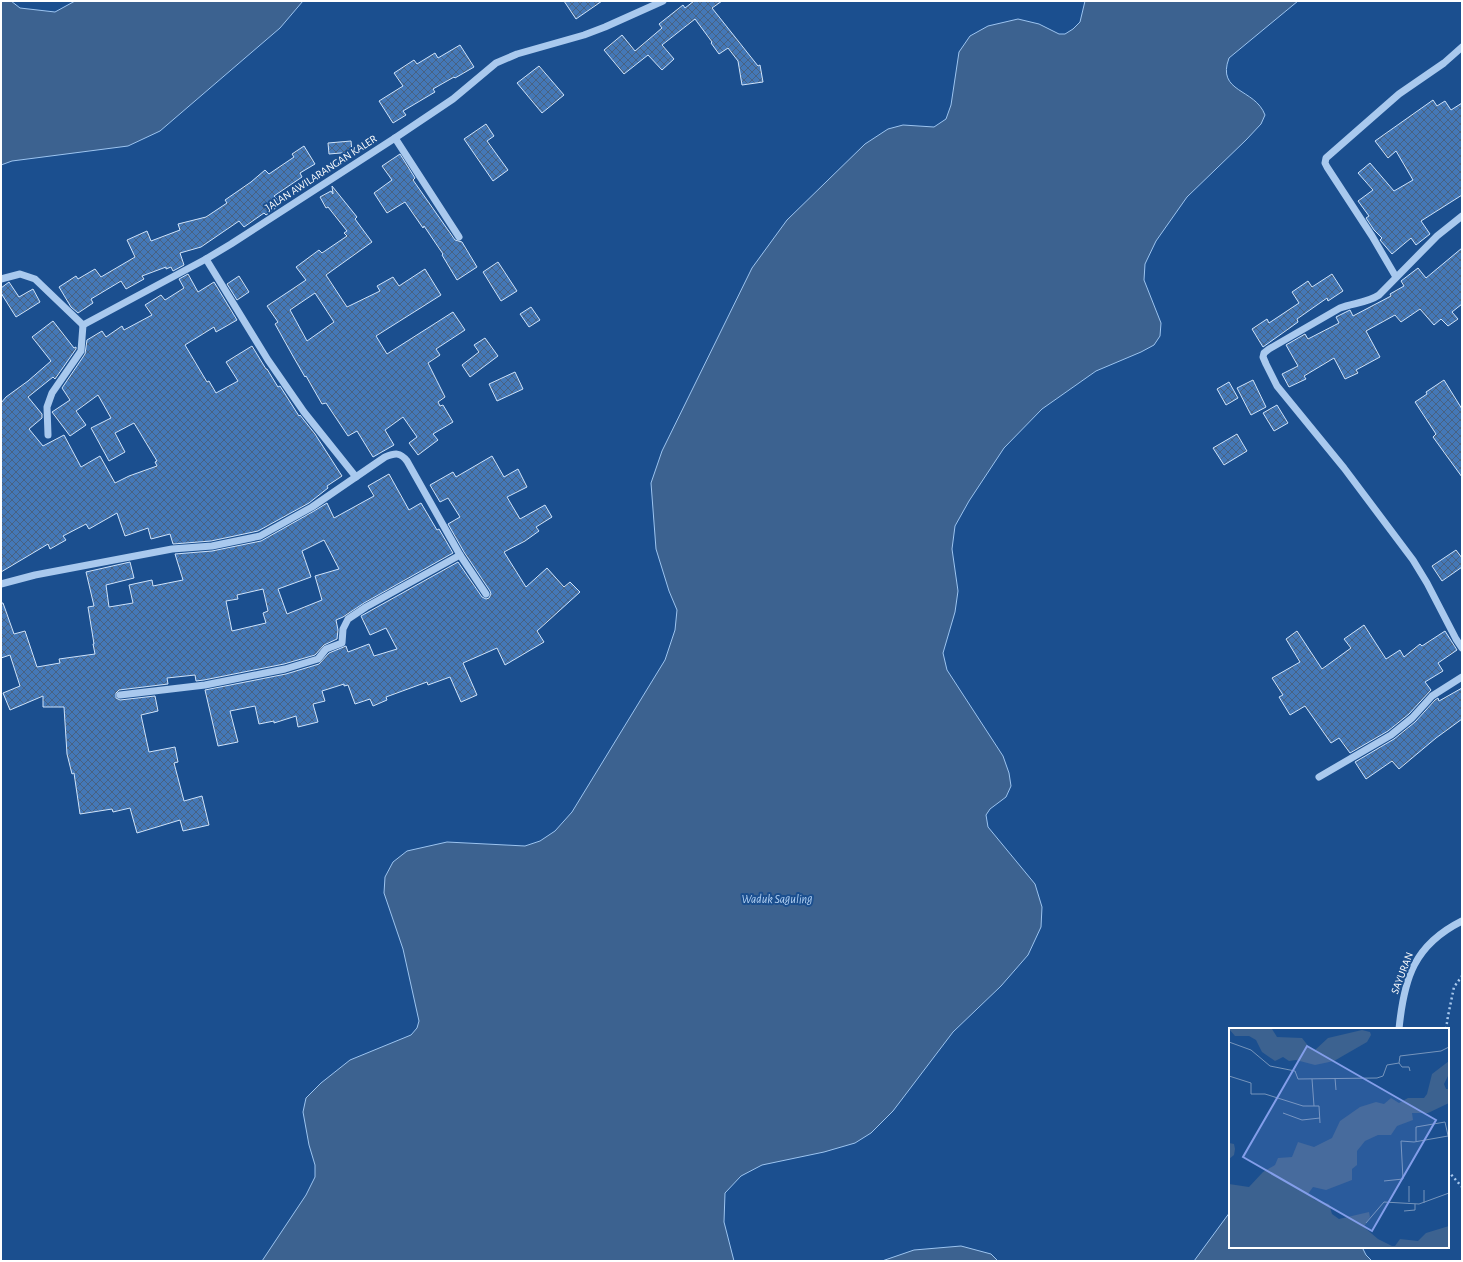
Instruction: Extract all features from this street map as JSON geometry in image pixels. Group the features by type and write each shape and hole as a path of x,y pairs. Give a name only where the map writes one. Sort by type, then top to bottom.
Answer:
{"street":[{"name":"JALAN AWILARANGAN KALER","path":"83,325 206,259 453,99 496,63 517,54 584,35 663,1"},
{"path":"1396,277 1372,236 1327,167 1325,163 1326,158 1399,94 1444,63 1462,47"},
{"path":"395,138 459,237"},
{"path":"1462,216 1437,236 1379,295 1371,300 1350,304 1340,308 1264,353 1266,364 1277,386 1344,468 1412,560 1427,583 1462,648"},
{"path":"206,259 268,360 304,412 356,477"},
{"path":"1,279 20,274 35,279 83,325 81,351 52,393 47,407 48,435"},
{"path":"1,584 35,575 172,548 212,546 260,536 312,508 385,457 394,453 403,456 407,461 460,555 486,594"},
{"path":"120,695 205,685 285,669 318,659 326,649 342,643 343,629 348,619 366,607 460,555"},
{"path":"1319,777 1391,735 1412,718 1432,696 1462,677"},
{"name":"SAYURAN","path":"1399,1028 1401,1004 1414,965 1422,951 1437,936 1462,920"}],"path":[{"path":"1446,1028 1454,987 1462,976"},
{"path":"1449,1175 1462,1187"}],"water":[{"path":"1,1 11,1 20,8 55,12 75,1 303,1 280,28 160,131 128,146 12,161 1,165"},
{"name":"Waduk Saguling","path":"1085,1 1298,1 1229,58 1226,69 1228,78 1238,90 1260,106 1265,115 1261,124 1246,140 1187,197 1156,241 1145,264 1144,280 1161,323 1160,336 1154,345 1096,371 1042,409 1004,448 969,501 955,526 952,549 958,591 955,612 943,653 947,670 1003,756 1009,773 1011,786 1006,797 990,809 986,815 988,827 1035,884 1042,907 1041,927 1028,955 1001,986 953,1032 893,1111 871,1133 855,1143 824,1152 762,1165 741,1176 725,1193 724,1222 734,1261 262,1261 306,1195 315,1177 315,1165 309,1145 303,1112 306,1098 321,1083 350,1060 411,1035 417,1028 419,1021 403,949 384,893 385,877 393,862 407,851 447,842 525,846 540,841 555,831 572,812 665,660 675,630 677,610 669,591 656,549 651,483 662,451 752,268 787,220 865,144 888,129 903,125 934,127 946,119 951,105 959,52 970,36 988,26 1018,19 1039,24 1059,34 1065,34 1080,22"},
{"path":"1229,1213 1229,1248 1362,1248 1366,1255 1372,1261 1194,1261"},
{"path":"961,1246 991,1254 998,1261 882,1261 914,1250"}],"building":[{"path":"564,1 602,1 576,19"},
{"path":"694,1 722,1 712,8 758,66 760,65 763,82 742,85 738,61 728,48 719,54 695,19 662,45 674,59 662,70 648,55 624,74 604,50 622,35 635,51 662,28 659,24 683,5 685,8"},
{"path":"460,45 474,67 433,89 435,92 403,111 406,115 393,123 379,101 403,86 394,73 414,60 417,64 435,53 438,58"},
{"path":"539,66 564,95 542,113 517,83"},
{"path":"1433,100 1437,106 1445,101 1451,110 1462,103 1462,195 1421,221 1430,234 1416,245 1411,238 1392,254 1380,240 1382,238 1374,230 1366,218 1369,216 1358,201 1373,190 1358,173 1370,163 1394,191 1413,180 1396,151 1388,158 1375,141"},
{"path":"486,124 494,136 487,141 508,170 493,181 464,139"},
{"path":"351,141 352,152 329,154 328,143"},
{"path":"304,146 315,164 300,173 302,177 274,196 281,204 266,215 264,213 244,227 239,221 201,247 180,253 184,265 173,271 171,267 166,269 166,267 142,276 144,279 126,289 121,281 91,299 93,303 78,313 71,307 59,287 76,276 78,279 95,269 101,277 135,257 127,240 147,231 151,241 180,230 178,224 206,217 227,203 225,200 265,170 269,174 294,157 292,154"},
{"path":"400,154 415,178 413,180 455,240 462,242 477,267 457,280 442,255 443,254 405,202 387,213 374,193 392,180 382,166"},
{"path":"332,186 357,217 355,219 372,242 326,275 347,307 380,291 377,286 393,277 399,286 425,269 441,295 376,336 387,354 453,312 465,330 436,349 440,355 428,363 445,397 438,402 440,406 443,405 453,422 433,434 438,440 418,455 409,443 417,437 403,417 385,430 394,445 373,457 357,431 348,436 326,403 322,404 306,376 305,377 275,324 278,322 267,306 306,280 296,267 319,250 322,253 347,236 344,233 347,231 328,207 326,208 320,197 331,191 333,194","holes":["315,293 334,322 307,341 290,310"]},
{"path":"1462,248 1462,304 1452,312 1458,319 1448,326 1441,319 1434,325 1420,309 1401,322 1395,315 1366,331 1380,357 1356,370 1358,373 1345,379 1334,358 1304,376 1306,379 1289,387 1282,374 1298,366 1286,345 1305,334 1308,339 1339,323 1336,317 1350,310 1353,316 1391,296 1390,294 1404,286 1401,281 1418,268 1426,278"},
{"path":"498,262 517,291 501,301 483,272"},
{"path":"188,274 198,292 214,282 237,320 216,332 214,327 185,345 207,382 209,381 216,393 238,381 226,362 252,346 278,387 280,386 299,416 300,415 315,434 342,476 327,486 328,488 309,503 258,531 211,541 173,544 170,534 151,539 148,528 125,536 117,513 89,529 86,524 63,536 66,540 50,549 48,544 1,572 1,403 6,397 28,381 51,361 32,337 53,321 74,348 76,347 76,349 55,379 53,377 28,397 42,414 42,418 29,429 43,446 64,435 81,467 100,456 115,483 129,476 157,466 155,462 157,461 134,423 115,433 125,452 109,461 91,428 111,418 98,395 76,411 86,425 70,436 52,412 70,400 62,388 85,354 87,340 102,331 106,337 122,326 124,330 152,315 145,305 161,295 165,300 184,288 179,279"},
{"path":"1332,274 1343,291 1328,301 1327,298 1297,319 1298,322 1263,347 1252,329 1267,319 1269,323 1299,303 1292,292 1308,281 1312,287"},
{"path":"239,276 249,292 237,300 227,284"},
{"path":"9,282 19,297 33,289 40,302 16,317 1,293 1,288"},
{"path":"531,307 540,320 529,327 520,314"},
{"path":"485,338 498,356 470,377 462,365 479,352 474,345"},
{"path":"515,372 523,389 497,401 489,384"},
{"path":"1253,380 1266,407 1251,415 1237,388"},
{"path":"1444,380 1462,409 1462,477 1433,437 1436,434 1415,402 1427,394 1426,392"},
{"path":"1229,382 1238,398 1226,405 1217,389"},
{"path":"1277,405 1288,423 1274,431 1263,413"},
{"path":"1237,434 1247,451 1224,465 1213,448"},
{"path":"492,456 504,477 518,469 527,487 507,497 520,519 545,505 552,517 536,527 539,531 525,541 504,552 526,587 547,568 564,587 570,582 580,592 537,631 544,642 505,665 497,648 463,663 477,695 461,702 450,677 428,685 427,682 386,697 387,700 373,706 370,699 355,704 348,685 344,686 344,684 322,691 325,701 313,704 318,722 298,727 296,716 274,723 274,721 259,724 255,706 230,711 238,742 218,746 205,690 286,674 319,664 329,653 346,646 348,652 369,644 374,656 397,649 386,628 370,635 361,616 458,562 482,597 486,599 489,598 491,594 490,591 464,552 448,524 460,517 448,498 440,502 430,485 453,472 456,477"},
{"path":"389,474 409,510 421,503 453,553 336,620 338,630 337,639 324,645 315,655 284,664 204,680 196,681 195,675 167,678 168,684 119,690 116,693 116,698 120,700 155,696 158,711 141,715 149,752 175,747 178,762 174,763 184,801 202,796 209,825 183,831 180,820 137,833 130,808 113,812 112,809 80,814 74,773 72,774 67,754 64,707 43,707 43,696 10,710 3,693 20,686 10,655 1,658 1,603 3,603 14,634 25,631 37,667 60,663 59,659 95,654 88,607 94,606 86,572 130,562 134,578 106,585 109,607 133,603 129,585 152,580 153,586 183,580 175,554 212,551 261,541 327,503 334,518 374,496 368,486","holes":["324,540 339,569 315,576 322,600 287,614 278,589 311,577 302,551","263,589 268,611 263,613 266,623 232,631 226,601 238,599 237,595"]},
{"path":"1456,550 1462,558 1462,567 1442,581 1432,566"},
{"path":"1364,625 1386,659 1400,650 1404,657 1420,644 1422,646 1445,631 1457,650 1438,663 1443,671 1425,682 1431,690 1409,714 1388,731 1350,753 1339,738 1331,743 1305,706 1290,715 1279,697 1283,695 1272,678 1300,662 1286,639 1297,631 1322,669 1351,648 1344,639"},
{"path":"1462,688 1462,719 1436,738 1399,769 1392,761 1366,779 1355,762 1394,739 1415,722 1435,700 1438,698 1439,701"}]}
